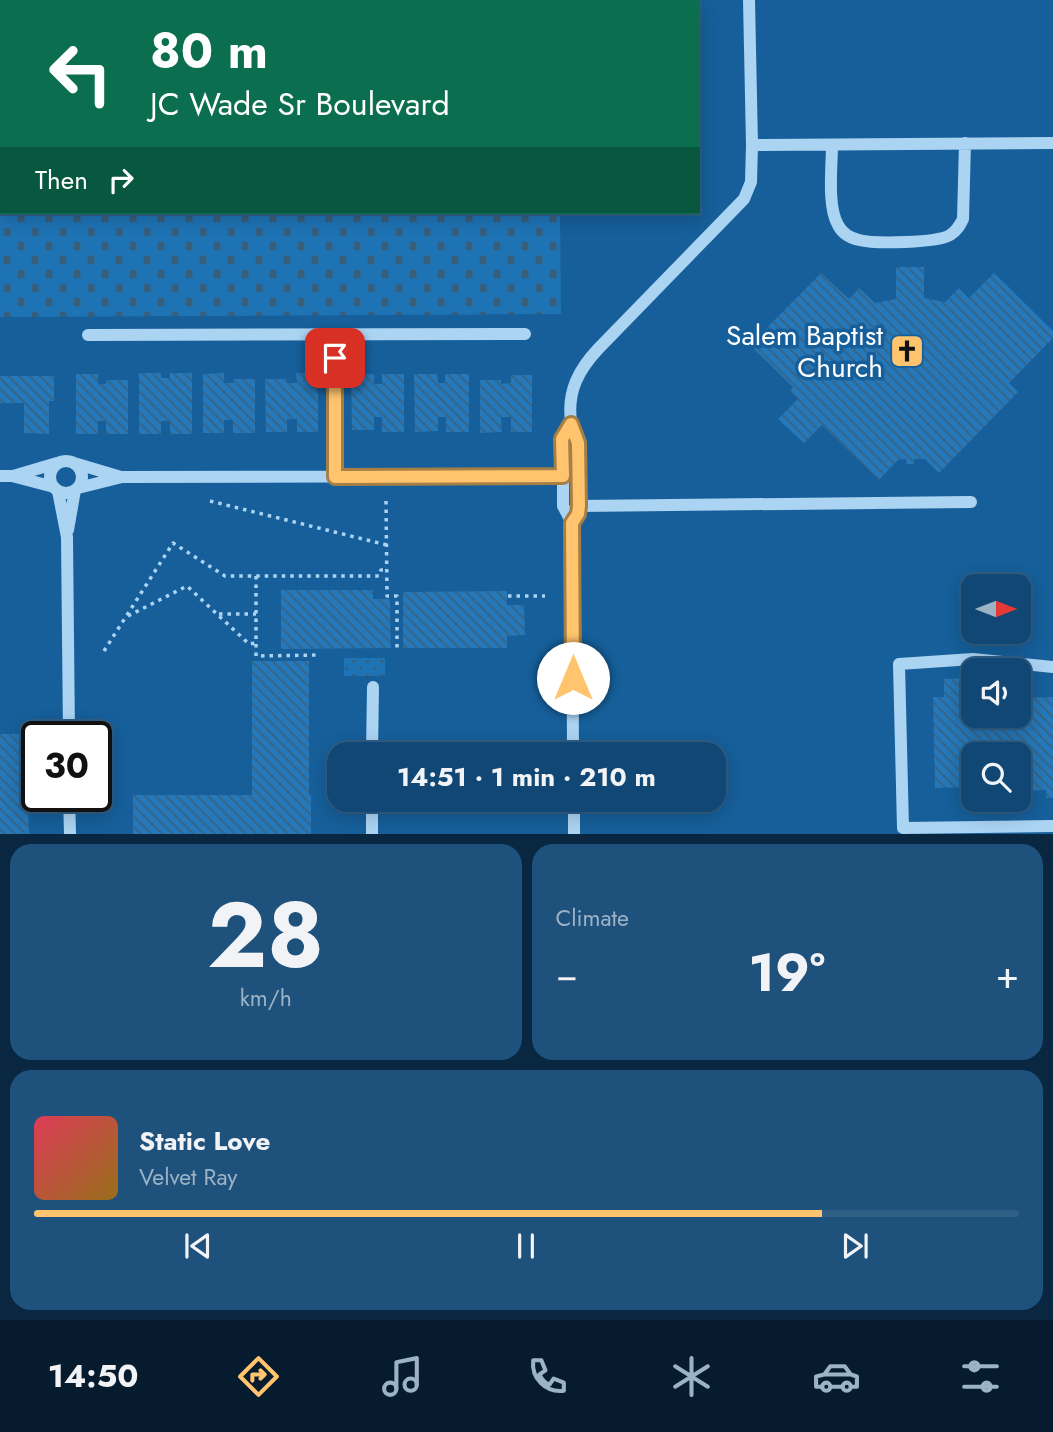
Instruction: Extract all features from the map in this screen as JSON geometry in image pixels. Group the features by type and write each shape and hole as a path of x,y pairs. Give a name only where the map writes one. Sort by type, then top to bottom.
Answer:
{"street":[{"path":"573,742 572,523 578,514 579,506 578,443 571,424 572,389 588,359 744,199 751,181 752,145 749,0"},
{"path":"832,145 833,215 843,232 867,241 919,241 940,240 949,236 958,229 963,219 965,143"},
{"path":"752,145 1053,143"},
{"path":"335,334 335,477"},
{"path":"88,335 525,334"},
{"path":"571,424 562,439 563,506 572,523"},
{"path":"6,476 69,461 122,477"},
{"path":"58,463 51,472 51,483 56,489 67,537"},
{"path":"69,721 67,537 81,472 74,463"},
{"path":"6,476 68,493 122,477 563,476"},
{"path":"579,506 971,502"},
{"path":"1053,667 973,659 900,664 903,831 1053,826"},
{"path":"372,742 373,687"},
{"path":"69,812 70,834"},
{"path":"372,812 372,834"},
{"path":"574,812 574,834"}],"path":[{"path":"210,501 387,545"},
{"path":"386,501 387,596 397,596 397,649"},
{"path":"104,651 173,543 225,576 379,576 381,570 387,570"},
{"path":"256,576 256,656 320,655"},
{"path":"126,617 187,586 248,644 256,643"},
{"path":"508,596 545,596"},
{"path":"216,614 256,614"}],"green space":[{"path":"0,214 560,214 561,314 0,317"},
{"path":"344,658 385,658 385,676 344,676"}],"building":[{"path":"896,267 924,267 924,298 945,302 959,288 969,298 994,273 1053,331 1053,338 1009,383 1018,392 939,473 925,459 914,459 914,464 907,464 906,459 898,460 879,480 822,425 804,443 778,419 798,399 790,391 793,387 750,345 821,273 849,299 859,288 875,303 896,299"},
{"path":"139,373 161,373 161,378 170,378 170,373 192,373 192,434 170,434 170,421 161,421 161,434 139,434"},
{"path":"224,373 224,383 233,383 233,379 255,379 255,433 233,433 233,420 224,420 224,433 203,433 203,374"},
{"path":"296,373 318,373 318,432 297,432 297,419 287,419 287,432 266,432 265,379 287,379 287,383 297,383"},
{"path":"76,374 98,374 98,384 106,384 106,380 128,380 128,434 106,434 106,421 98,421 98,434 76,434"},
{"path":"374,374 374,384 382,384 382,374 404,374 404,432 382,432 382,417 374,417 374,430 352,430 351,375"},
{"path":"414,374 437,374 438,383 445,383 445,374 469,374 469,432 446,432 446,417 438,417 438,431 415,432"},
{"path":"511,375 532,375 532,432 511,432 511,417 501,417 502,432 480,433 480,380 511,383"},
{"path":"0,376 54,376 54,401 49,401 49,434 24,433 24,403 0,403"},
{"path":"281,590 373,590 373,599 390,599 391,648 281,649"},
{"path":"507,591 507,605 524,605 525,635 507,636 507,648 403,648 403,592"},
{"path":"252,661 309,661 311,834 133,834 133,795 252,795"},
{"path":"961,678 961,728 1031,728 1031,698 1053,697 1053,798 1046,798 1046,790 1031,791 1031,742 961,742 961,787 935,788 933,697 944,697 944,679"},
{"path":"0,734 21,734 21,812 28,812 29,834 0,834"}],"place":[{"name":"Salem Baptist Church","path":"907,351"}],"route":[{"path":"335,358 335,477 563,476 562,439 571,424 577,434 578,443 579,506 578,514 572,523 573,678"}]}
